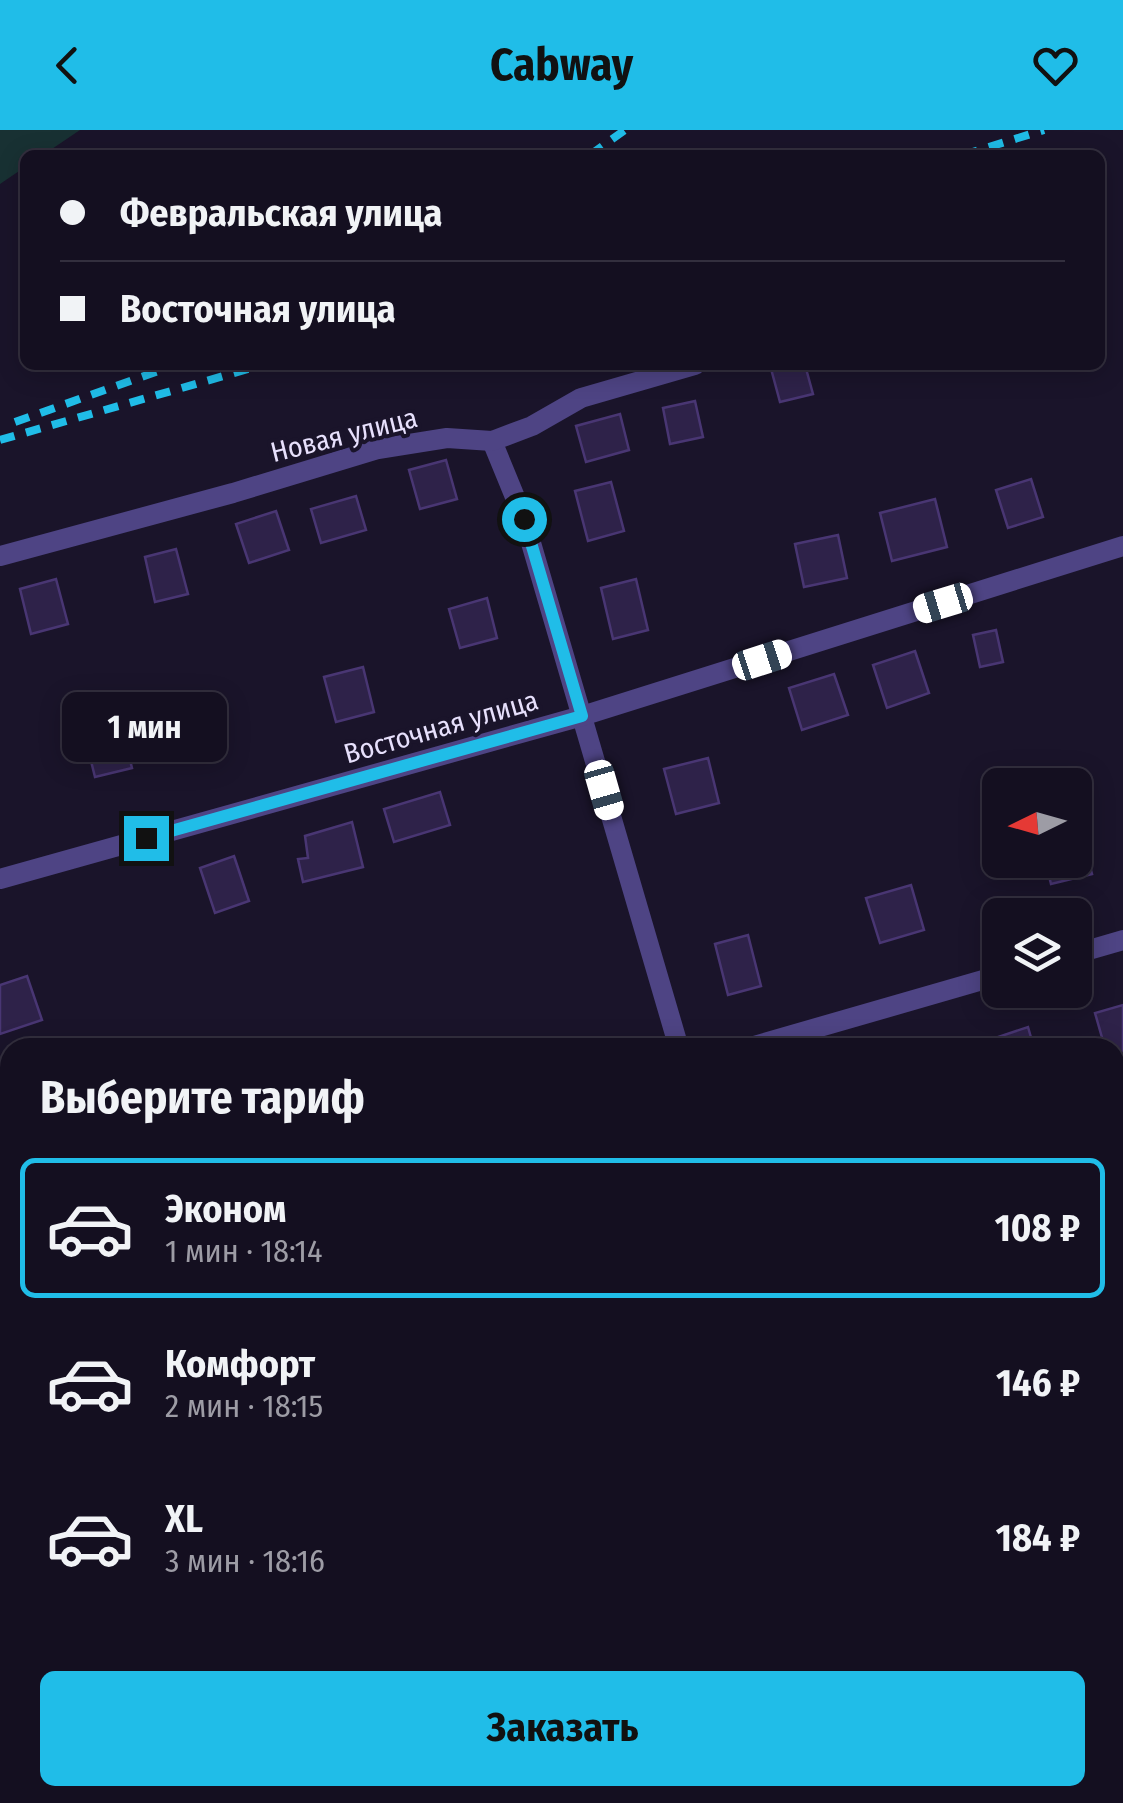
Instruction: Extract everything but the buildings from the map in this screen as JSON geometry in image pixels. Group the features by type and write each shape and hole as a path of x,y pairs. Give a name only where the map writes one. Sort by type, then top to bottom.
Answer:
{"street":[{"name":"Новая улица","path":"0,556 378,449 447,438 492,441 532,426 581,398 678,370"},
{"path":"492,441 524,519 676,1038"},
{"name":"Восточная улица","path":"0,879 582,716 1123,546"},
{"path":"1092,949 1123,940"},
{"path":"782,1038 982,980"}],"green space":[{"path":"0,130 80,130 50,150 20,150 20,170 0,184"}],"railway":[{"path":"597,150 625,130"},
{"path":"979,150 1044,130"},
{"path":"15,422 161,370"},
{"path":"0,440 245,370"}],"route":[{"path":"146,838 582,716 524,519"}]}
